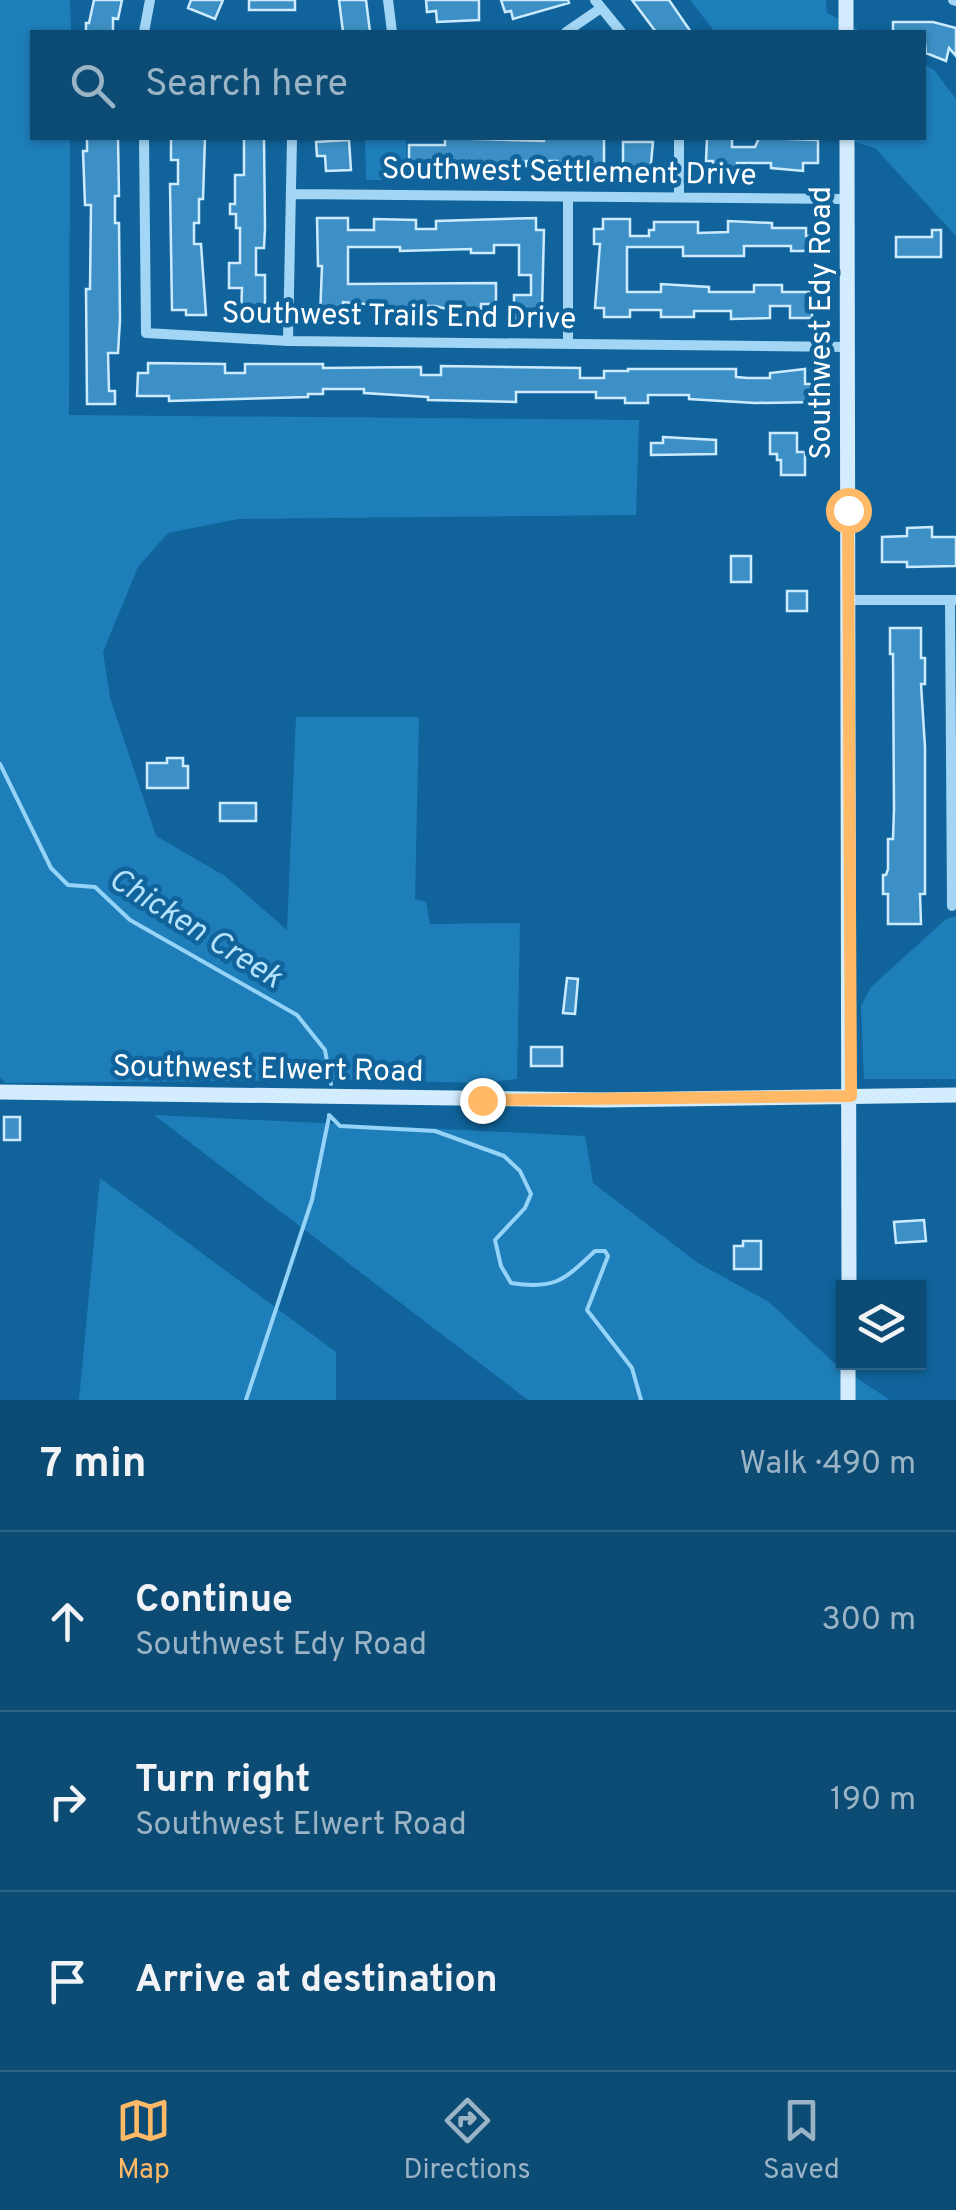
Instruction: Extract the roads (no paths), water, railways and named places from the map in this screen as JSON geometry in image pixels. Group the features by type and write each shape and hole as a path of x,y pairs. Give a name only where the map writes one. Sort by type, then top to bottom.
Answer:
{"main road":[{"path":"846,0 846,30"},
{"name":"Southwest Edy Road","path":"847,140 849,1280"},
{"name":"Southwest Elwert Road","path":"0,1092 482,1100 956,1095"},
{"path":"848,1370 848,1400"}],"street":[{"path":"144,30 150,0"},
{"path":"388,0 392,30"},
{"path":"568,30 598,4 619,30"},
{"name":"Southwest Trails End Drive","path":"144,140 146,333 288,341 848,346"},
{"path":"288,341 292,140"},
{"path":"679,140 679,196"},
{"name":"Southwest Settlement Drive","path":"292,194 847,199"},
{"path":"568,197 568,344"},
{"path":"849,600 953,600 952,906"}],"waterway":[{"name":"Chicken Creek","path":"0,764 51,868 68,885 95,887 130,920 297,1015 325,1050 331,1084"},
{"name":"Chicken Creek","path":"329,1115 340,1126 435,1131 504,1156 520,1171 531,1194 525,1208 495,1240 501,1266 511,1283 549,1284 566,1276 595,1251 605,1251 608,1256 587,1310 632,1368 641,1400"},
{"path":"246,1400 312,1200 329,1117"}]}
